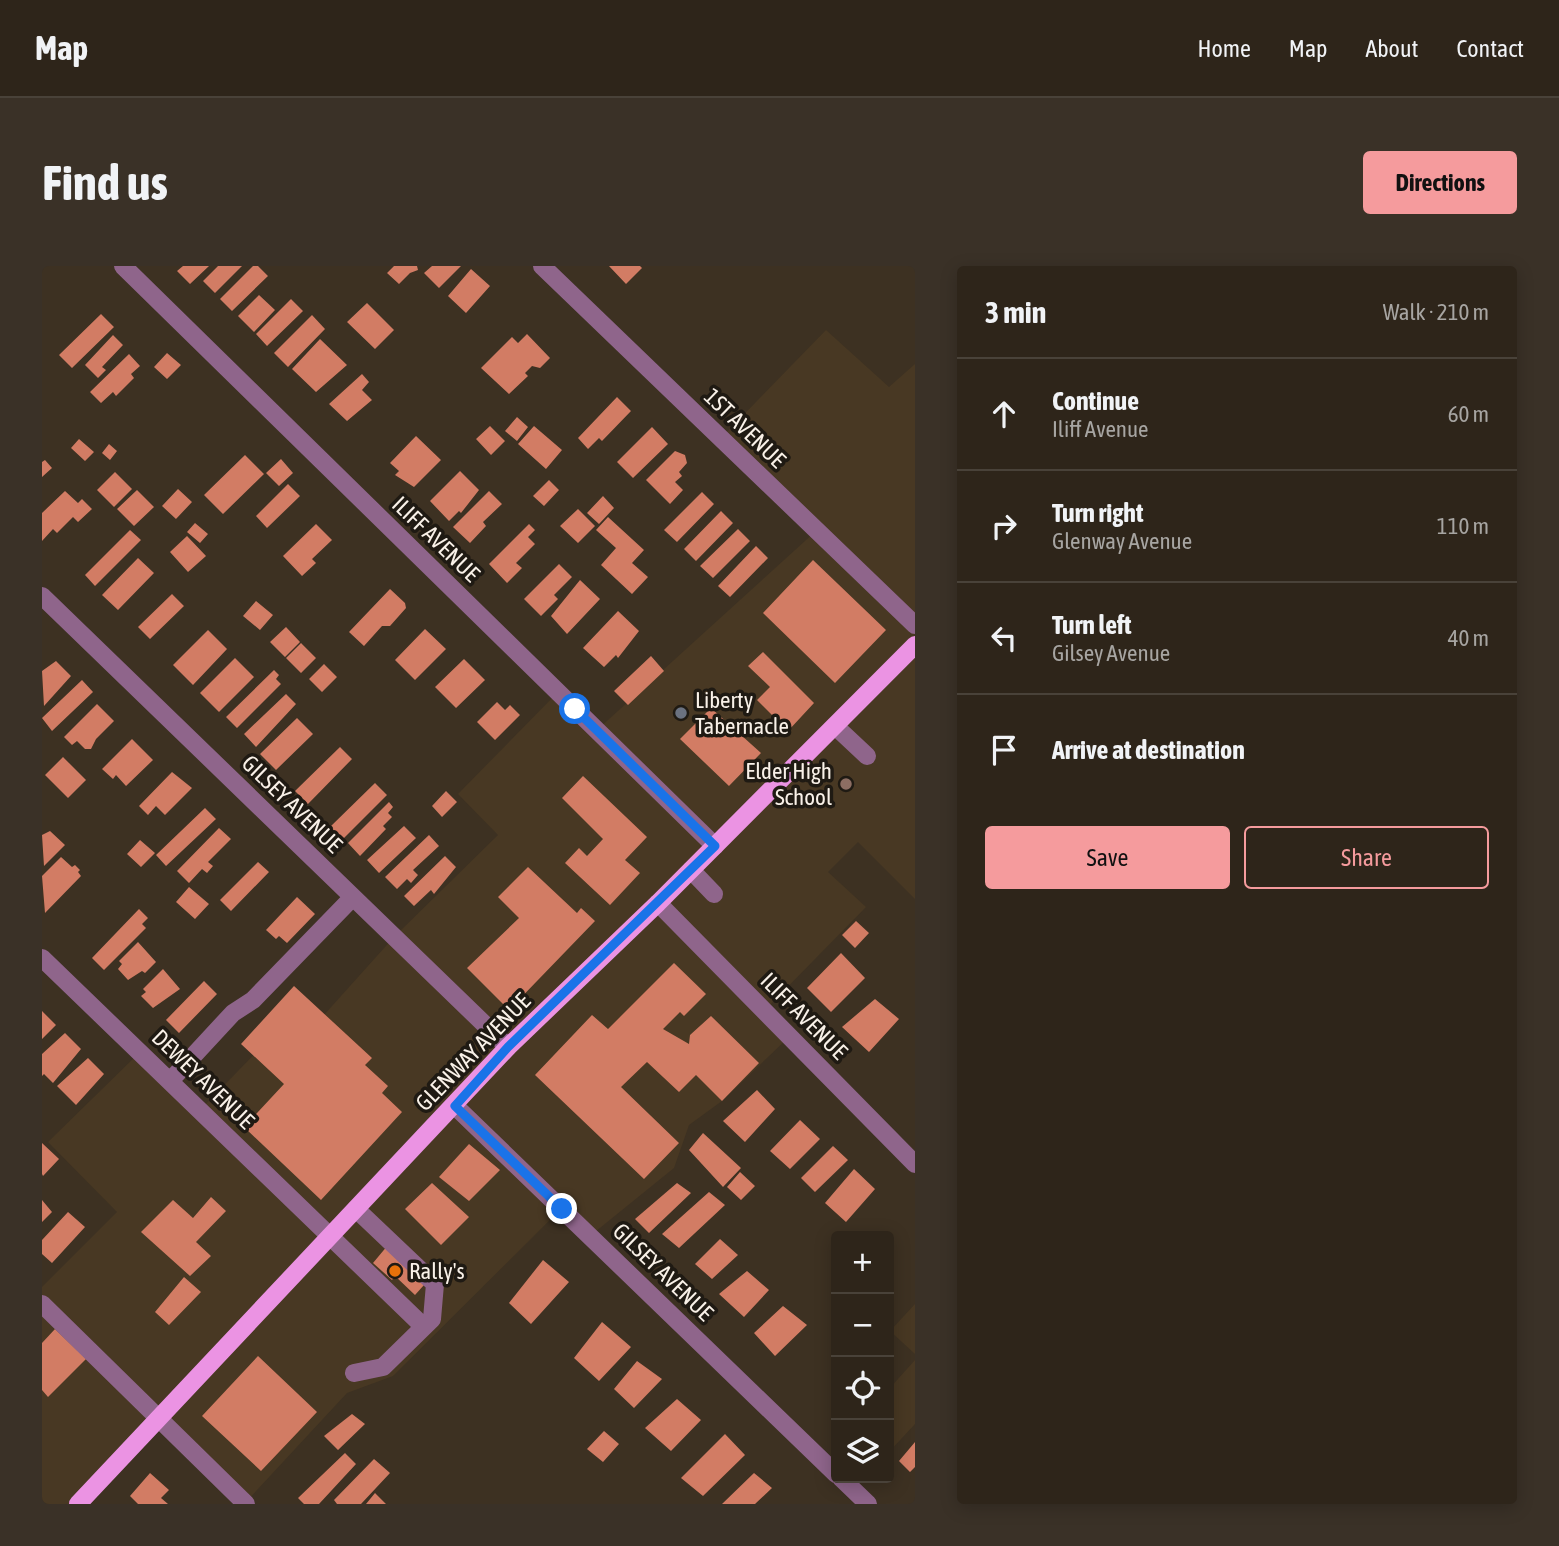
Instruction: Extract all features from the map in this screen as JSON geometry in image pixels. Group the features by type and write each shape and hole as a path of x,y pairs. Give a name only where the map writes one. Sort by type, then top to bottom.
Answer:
{"main road":[{"name":"GLENWAY AVENUE","path":"78,1504 508,1047 658,903 915,645"}],"street":[{"name":"ILIFF AVENUE","path":"123,266 715,846"},
{"name":"1ST AVENUE","path":"542,266 915,625"},
{"name":"GILSEY AVENUE","path":"42,596 508,1047"},
{"path":"835,726 867,756"},
{"path":"691,870 714,894"},
{"path":"170,1081 233,1013 253,1000 353,897"},
{"name":"ILIFF AVENUE","path":"658,903 915,1164"},
{"name":"DEWEY AVENUE","path":"42,958 424,1327"},
{"name":"GILSEY AVENUE","path":"455,1106 831,1465"},
{"path":"354,1373 383,1367 432,1319 435,1284 356,1209"},
{"path":"42,1304 246,1504"},
{"name":"GILSEY AVENUE","path":"848,1483 868,1504"}],"shaded area":[{"path":"826,330 889,387 915,364 915,899 858,842 828,872 866,907 764,1011 789,1037 722,1101 689,1125 674,1168 590,1236 561,1209 393,1376 347,1393 245,1503 159,1418 78,1504 42,1504 42,1287 117,1212 48,1142 140,1052 200,1110 279,1029 297,1045 394,937 498,835 458,794 558,692 597,730 816,531 721,438"},
{"path":"915,1304 915,1354 894,1335 894,1327"},
{"path":"915,1360 915,1424 894,1447 894,1420 894,1383"}],"building":[{"path":"183,266 209,266 190,284 177,271"},
{"path":"218,266 242,266 215,293 203,281"},
{"path":"253,266 258,266 268,276 232,311 220,299"},
{"path":"394,266 417,266 418,270 410,273 399,284 387,273"},
{"path":"432,266 461,266 439,288 424,273"},
{"path":"609,266 640,266 642,268 626,284"},
{"path":"471,269 490,286 466,313 448,296"},
{"path":"259,295 275,310 254,332 238,316"},
{"path":"291,299 303,311 267,346 256,334"},
{"path":"367,303 394,330 375,349 347,322"},
{"path":"101,314 114,327 72,368 59,355"},
{"path":"312,315 325,329 288,367 274,353"},
{"path":"527,334 550,358 540,368 532,366 525,373 528,376 509,394 481,368 512,337 518,343"},
{"path":"113,335 123,345 102,367 106,370 98,378 85,365"},
{"path":"320,339 347,365 316,392 292,369"},
{"path":"167,353 181,365 167,379 154,367"},
{"path":"129,354 140,366 131,374 134,378 116,396 113,392 101,403 90,392"},
{"path":"362,374 369,382 362,390 372,400 347,421 329,404"},
{"path":"617,397 631,411 602,441 599,438 588,449 578,438"},
{"path":"517,417 528,427 517,441 505,431"},
{"path":"490,426 505,441 491,455 476,439"},
{"path":"534,426 562,450 546,469 518,444"},
{"path":"652,427 668,444 633,478 617,462"},
{"path":"416,436 441,460 414,487 395,475 399,471 390,463"},
{"path":"79,439 94,452 85,461 71,448"},
{"path":"109,444 117,451 110,460 102,453"},
{"path":"675,451 685,455 687,463 679,472 682,476 675,482 683,490 670,504 646,480"},
{"path":"245,455 264,474 223,514 204,495"},
{"path":"281,459 293,473 279,486 266,473"},
{"path":"45,460 52,468 42,477 42,462"},
{"path":"460,471 479,490 461,513 459,511 449,521 430,501"},
{"path":"115,472 132,489 114,507 97,490"},
{"path":"549,480 559,490 544,506 533,496"},
{"path":"288,484 300,496 267,528 256,516"},
{"path":"178,489 192,502 176,519 162,506"},
{"path":"137,490 154,507 134,526 117,509"},
{"path":"65,491 78,503 82,499 92,509 78,522 73,517 57,533 53,529 42,541 42,513"},
{"path":"489,491 502,504 483,522 486,526 470,543 453,527"},
{"path":"702,492 714,504 677,542 664,530"},
{"path":"603,496 614,508 599,524 587,513"},
{"path":"578,509 595,526 578,543 560,526"},
{"path":"721,511 733,523 696,561 684,549"},
{"path":"608,517 644,550 632,563 648,577 632,594 601,565 616,548 596,530"},
{"path":"195,523 208,534 200,543 187,532"},
{"path":"316,524 332,540 312,559 316,563 302,576 283,556"},
{"path":"529,524 535,530 528,537 535,544 516,563 522,568 507,583 489,564"},
{"path":"738,529 750,541 713,578 700,566"},
{"path":"130,530 141,540 95,586 85,575"},
{"path":"187,536 206,556 188,572 170,552"},
{"path":"756,546 768,558 730,597 718,586"},
{"path":"138,558 154,573 118,610 102,595"},
{"path":"813,560 886,630 835,683 763,613"},
{"path":"559,564 572,577 554,595 558,599 541,616 524,599"},
{"path":"580,580 600,599 567,634 551,616"},
{"path":"390,589 405,603 406,608 390,626 382,626 364,646 349,632"},
{"path":"172,594 184,606 150,639 138,627"},
{"path":"256,601 273,615 260,630 243,616"},
{"path":"618,611 639,631 618,658 616,655 604,667 583,648"},
{"path":"286,627 300,642 285,657 270,642"},
{"path":"425,629 446,649 415,680 395,660"},
{"path":"208,630 227,649 193,685 173,665"},
{"path":"301,643 316,658 301,673 286,658"},
{"path":"763,652 814,703 788,731 757,700 770,687 748,666"},
{"path":"651,656 664,671 628,705 614,691"},
{"path":"235,658 254,677 219,712 200,693"},
{"path":"464,659 485,680 456,708 435,687"},
{"path":"56,661 71,676 44,706 42,671"},
{"path":"324,664 337,677 322,692 309,679"},
{"path":"274,670 279,675 276,679 281,684 237,728 226,717"},
{"path":"82,680 93,692 52,731 42,718"},
{"path":"286,694 296,704 256,747 244,734"},
{"path":"497,702 505,710 510,705 520,715 495,740 477,722"},
{"path":"97,704 114,721 96,739 91,749 85,749 77,741 72,745 64,737"},
{"path":"711,708 761,753 729,786 680,739"},
{"path":"297,718 313,734 276,770 260,754"},
{"path":"132,739 153,760 126,786 116,775 113,779 102,769"},
{"path":"340,747 352,759 308,804 295,791"},
{"path":"63,757 86,780 68,798 45,775"},
{"path":"172,772 192,788 165,815 156,806 148,815 139,806"},
{"path":"583,776 647,837 625,860 640,873 610,905 565,863 579,848 587,856 603,839 562,798"},
{"path":"375,783 387,795 343,839 330,827"},
{"path":"446,791 457,802 442,817 432,806"},
{"path":"389,802 393,807 388,813 392,817 383,826 386,829 360,856 348,843"},
{"path":"205,808 216,819 166,866 156,855"},
{"path":"404,826 416,838 379,873 367,860"},
{"path":"219,828 231,839 208,862 213,866 207,873 202,869 189,883 177,871"},
{"path":"50,831 65,845 44,866 42,835"},
{"path":"429,835 439,846 413,870 418,875 411,883 407,879 397,889 385,877"},
{"path":"140,840 155,853 141,867 127,854"},
{"path":"445,856 456,867 434,894 431,890 414,906 404,896"},
{"path":"61,857 72,867 75,865 81,876 45,913 42,876"},
{"path":"258,862 269,872 231,911 220,900"},
{"path":"528,867 577,913 581,908 595,921 509,1010 467,968 519,918 498,897"},
{"path":"189,887 209,904 195,919 176,902"},
{"path":"297,897 315,914 287,943 279,936 276,939 266,930"},
{"path":"139,909 148,918 142,924 146,928 104,970 92,958"},
{"path":"856,921 869,933 855,948 842,935"},
{"path":"138,942 156,962 145,973 142,971 128,980 118,969 122,964 119,961"},
{"path":"841,953 865,978 831,1012 807,988"},
{"path":"674,963 706,994 684,1016 680,1012 663,1029 689,1044 690,1035 711,1016 759,1063 722,1101 696,1075 679,1092 647,1062 621,1087 679,1143 644,1179 535,1075 592,1015 608,1029"},
{"path":"163,969 180,989 153,1008 141,996 146,992 143,989"},
{"path":"204,981 217,994 179,1033 166,1020"},
{"path":"294,986 372,1058 365,1065 388,1086 382,1093 402,1112 321,1200 244,1127 284,1084 241,1044"},
{"path":"875,999 899,1019 869,1052 842,1027"},
{"path":"42,1011 56,1025 42,1039"},
{"path":"65,1033 81,1049 53,1083 44,1074 42,1076 42,1054"},
{"path":"88,1058 104,1074 76,1105 57,1086"},
{"path":"757,1090 775,1109 745,1142 723,1121"},
{"path":"800,1120 820,1139 790,1169 770,1151"},
{"path":"703,1133 741,1168 723,1187 689,1150"},
{"path":"42,1143 59,1159 43,1176 42,1174"},
{"path":"469,1144 500,1170 469,1201 439,1177"},
{"path":"833,1146 848,1160 815,1192 801,1178"},
{"path":"854,1169 875,1189 846,1222 825,1203"},
{"path":"740,1172 755,1186 741,1200 727,1187"},
{"path":"432,1183 469,1217 441,1245 405,1209"},
{"path":"677,1183 691,1193 649,1233 635,1219"},
{"path":"709,1192 725,1205 679,1248 662,1234"},
{"path":"211,1197 226,1211 196,1242 211,1256 190,1276 141,1232 173,1200 193,1218"},
{"path":"42,1200 52,1212 42,1222"},
{"path":"68,1212 85,1227 52,1263 42,1254 42,1240"},
{"path":"720,1239 738,1255 712,1279 695,1264"},
{"name":"Rally's","path":"388,1245 424,1285 415,1295 395,1276 392,1280 373,1263"},
{"path":"543,1260 569,1282 531,1324 509,1303"},
{"path":"747,1271 769,1290 744,1317 719,1294"},
{"path":"184,1277 201,1292 169,1325 155,1312"},
{"path":"783,1306 807,1325 775,1356 754,1333"},
{"path":"602,1322 631,1347 599,1381 574,1358"},
{"path":"55,1329 86,1359 48,1397 42,1390 42,1343"},
{"path":"258,1356 317,1412 261,1471 202,1416"},
{"path":"637,1361 662,1379 634,1408 614,1389"},
{"path":"677,1399 701,1420 671,1451 645,1428"},
{"path":"352,1414 365,1424 338,1450 324,1436"},
{"path":"604,1431 619,1444 603,1462 587,1449"},
{"path":"725,1434 745,1455 703,1496 681,1478"},
{"path":"915,1442 915,1467 910,1472 899,1461"},
{"path":"345,1453 356,1464 319,1504 304,1504 298,1498"},
{"path":"374,1459 390,1473 361,1504 337,1504 334,1500"},
{"path":"150,1473 169,1490 161,1498 168,1504 138,1504 130,1496"},
{"path":"754,1473 772,1488 755,1504 722,1504"},
{"path":"375,1493 386,1504 366,1504"}],"place":[{"name":"Liberty Tabernacle","path":"681,713"},
{"name":"Elder High School","path":"846,784"},
{"name":"Rally's","path":"395,1271"}],"route":[{"path":"562,1209 455,1106 508,1047 715,846 575,709"}]}
